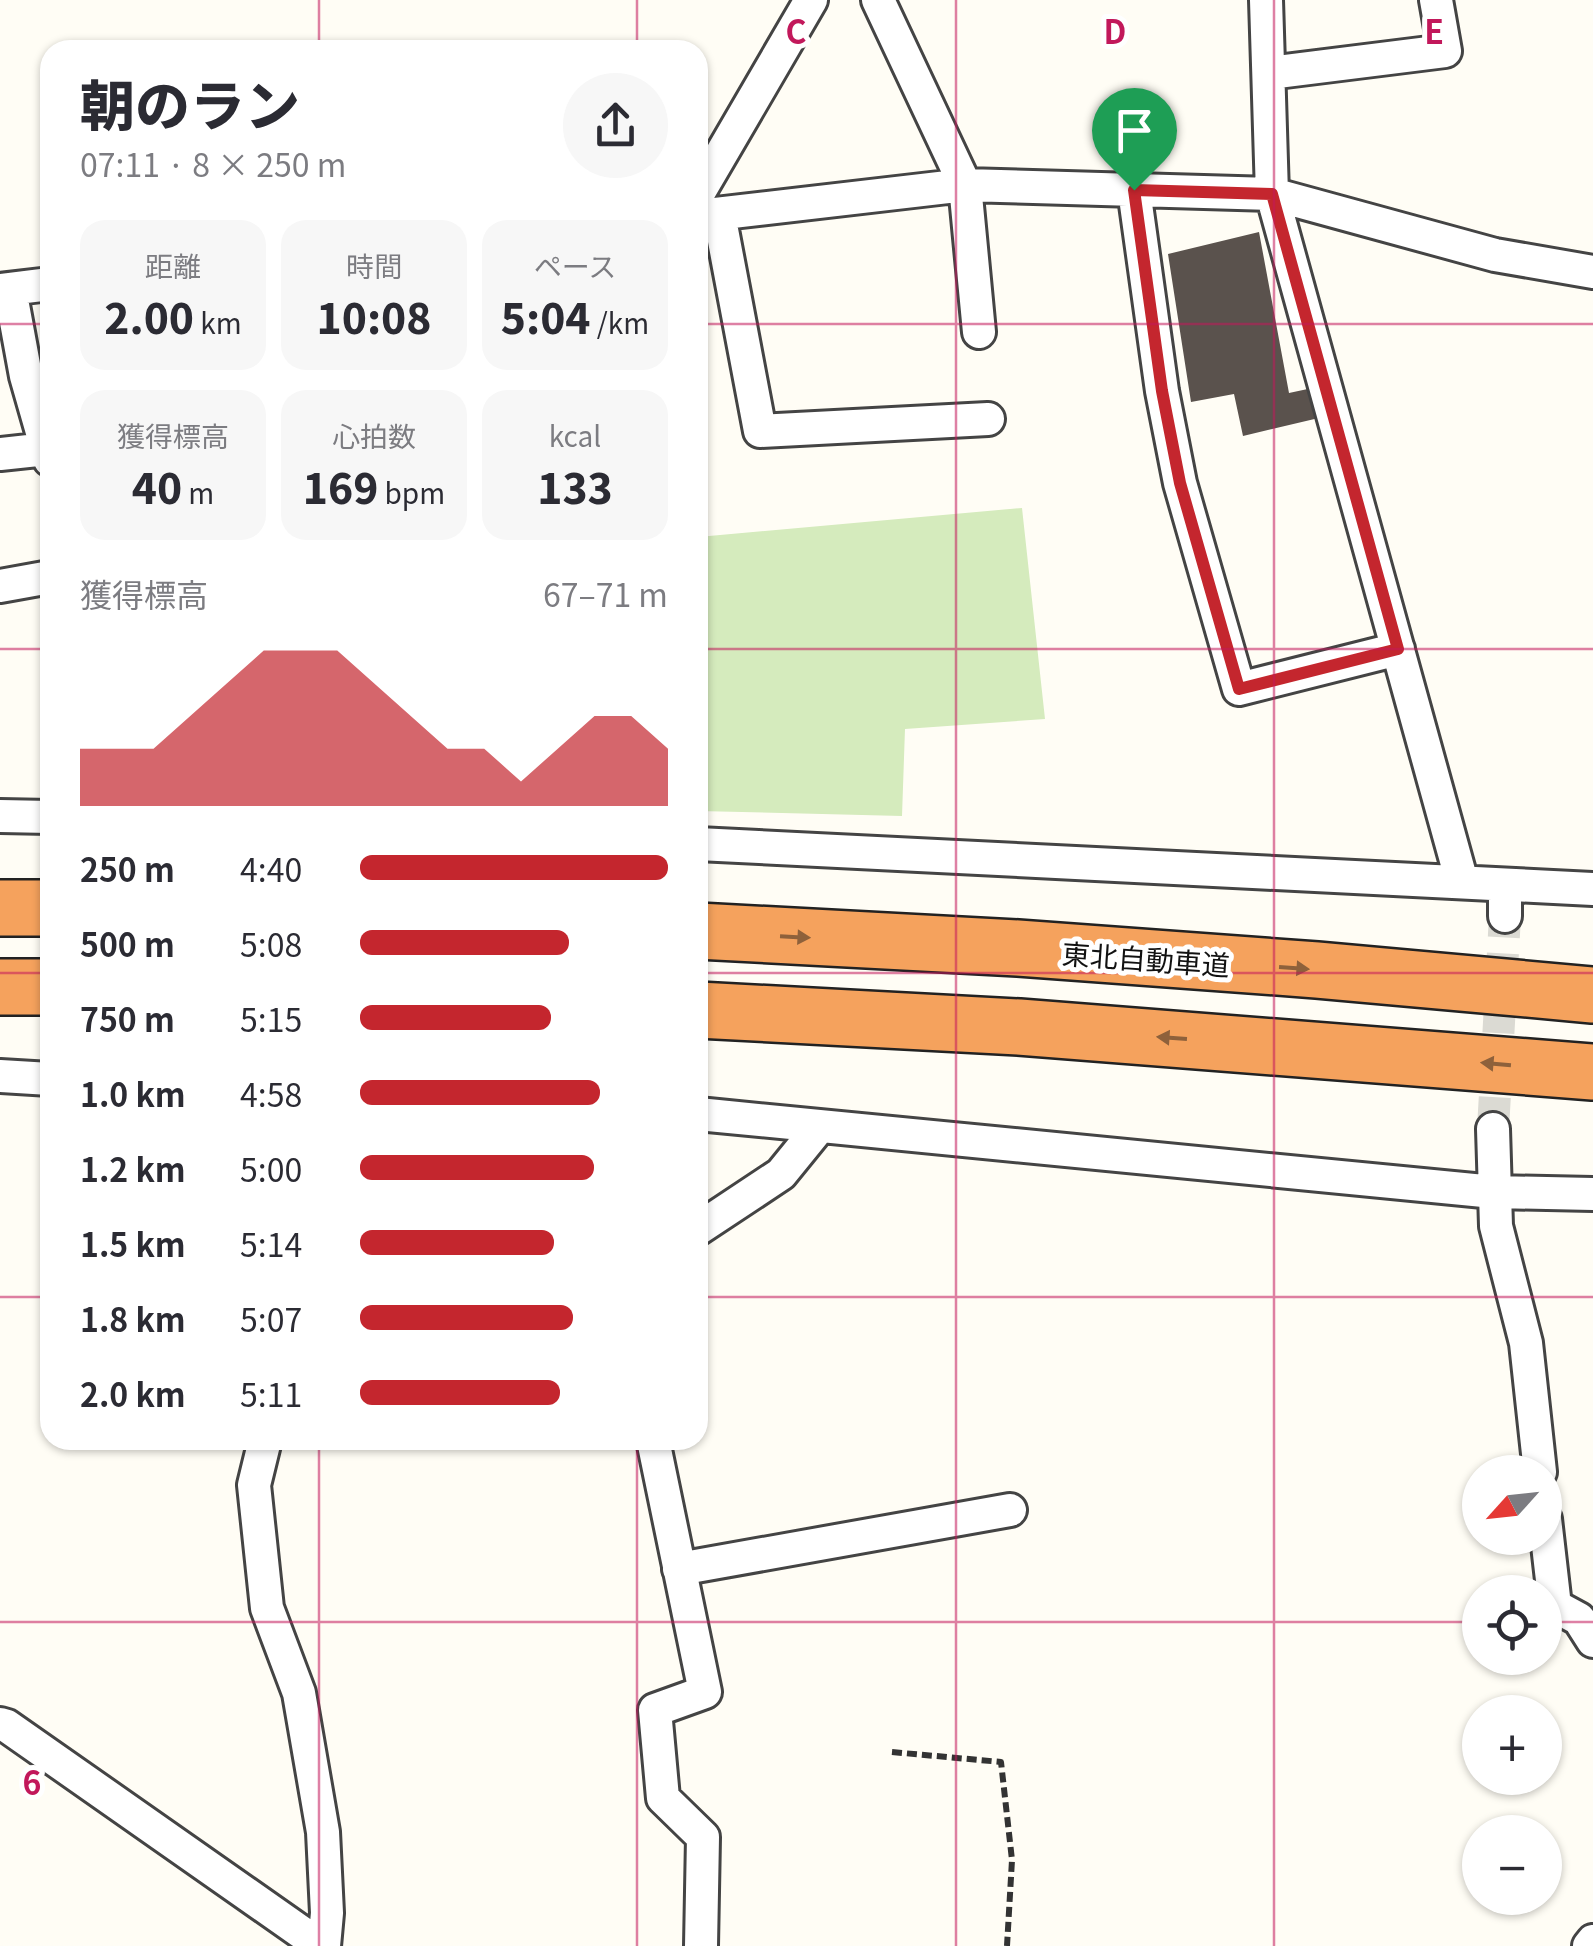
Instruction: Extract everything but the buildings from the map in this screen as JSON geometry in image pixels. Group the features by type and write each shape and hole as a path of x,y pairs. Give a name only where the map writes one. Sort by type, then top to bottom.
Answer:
{"highway":[{"path":"0,908 40,908"},
{"name":"東北自動車道","path":"708,933 1036,950 1593,994"},
{"path":"0,987 40,987"},
{"path":"708,1011 1018,1027 1593,1072"}],"street":[{"path":"708,200 811,0"},
{"path":"878,0 965,185 980,332"},
{"path":"1266,0 1272,194 1462,882"},
{"path":"1269,73 1445,51 1436,0"},
{"path":"708,208 965,185 1272,194 1495,255 1593,272"},
{"path":"1134,190 1162,391 1180,483 1239,689 1398,649"},
{"path":"708,224 760,431 988,419"},
{"path":"40,285 5,290 40,391"},
{"path":"0,454 40,454"},
{"path":"0,586 40,579"},
{"path":"0,816 40,817"},
{"path":"708,844 1462,882 1505,900 1593,890"},
{"path":"0,1076 40,1078"},
{"path":"708,1115 1494,1192 1593,1194"},
{"path":"708,1222 781,1174 820,1126"},
{"path":"1492,1129 1496,1226 1526,1342 1538,1455"},
{"path":"0,1724 323,1946 327,1913 323,1832 300,1693 267,1608 254,1485 262,1450"},
{"path":"655,1450 705,1692 655,1710 663,1798 703,1836 701,1946"},
{"path":"679,1569 1010,1510"},
{"path":"1549,1555 1554,1606 1579,1619 1593,1641"}],"path":[{"path":"892,1752 1000,1762 1012,1860 1006,1946"}],"green space":[{"path":"1022,508 1045,719 905,729 902,816 708,811 708,536"}],"tunnel":[{"path":"1493,1129 1505,916"}],"route":[{"path":"1134,190 1272,194 1398,649 1239,689 1180,483 1162,391 1134,190"}]}
